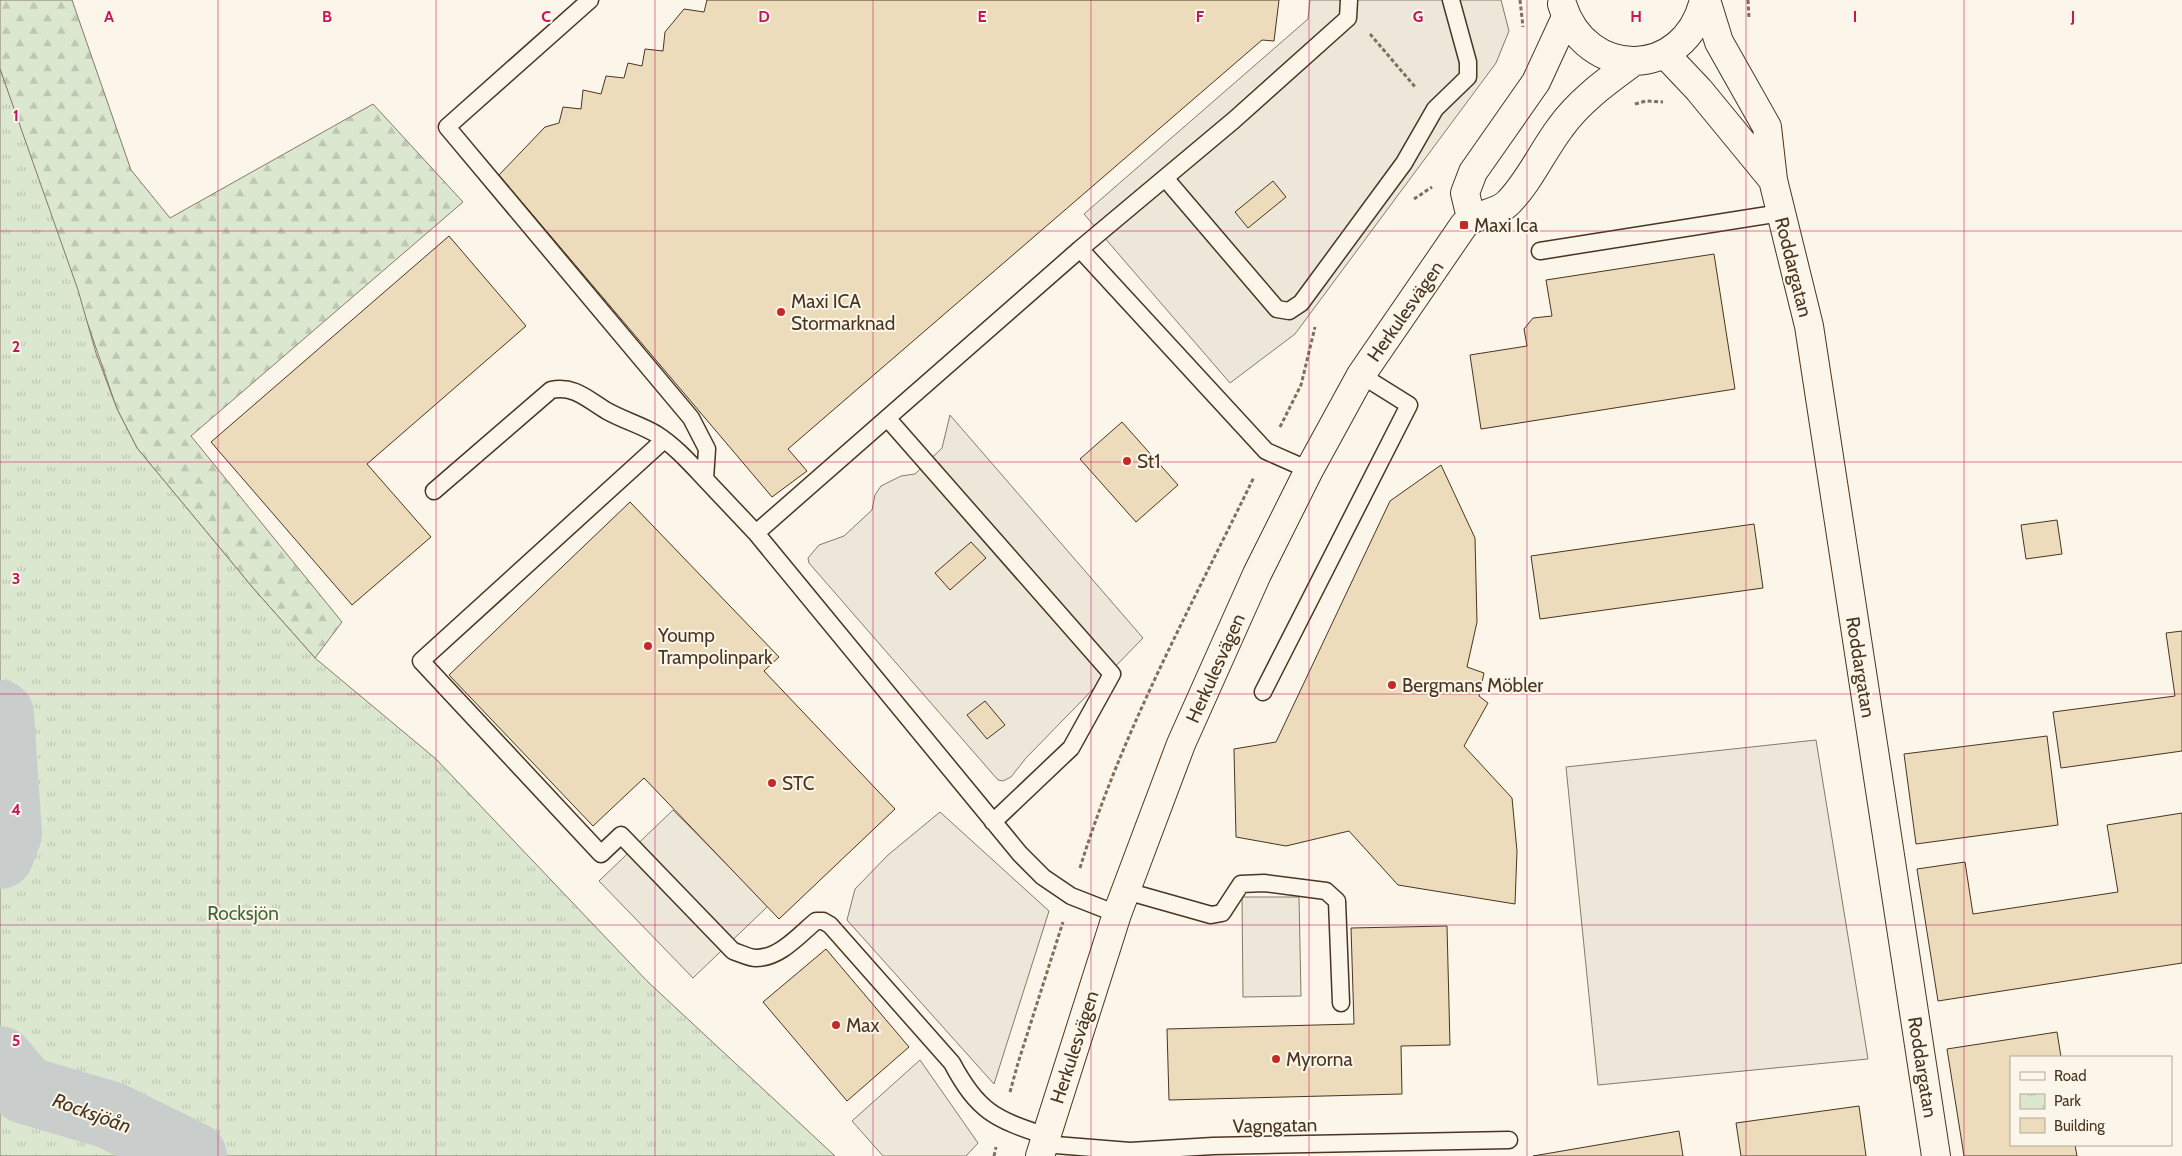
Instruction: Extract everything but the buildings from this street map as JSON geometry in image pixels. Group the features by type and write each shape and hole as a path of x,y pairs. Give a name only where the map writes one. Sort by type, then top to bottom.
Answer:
{"main road":[{"path":"1564,8 1577,35 1593,49 1612,58 1633,62 1665,54 1680,44 1692,30 1705,0"},
{"name":"Roddargatan","path":"1705,0 1719,42 1767,127 1773,180 1809,326 1936,1156"},
{"path":"1564,8 1536,82 1473,172 1465,192 1470,218 1507,204 1536,166 1560,126 1585,99 1633,62"},
{"name":"Roddargatan","path":"1665,54 1699,90 1773,180"},
{"name":"Herkulesvägen","path":"1043,1146 1121,902 1181,744 1257,574 1309,470 1361,374 1470,218"}],"lane":[{"path":"590,0 447,128 691,418 707,449 705,479"},
{"path":"756,533 1080,249 1165,178 1348,18 1349,0"},
{"path":"1165,178 1278,309 1289,311 1301,303 1404,164 1435,110 1468,77 1468,62 1451,0"},
{"path":"1540,251 1781,213"},
{"path":"1080,249 1266,451 1309,470"},
{"path":"1263,692 1409,405 1361,374"},
{"path":"434,491 551,390 563,388 576,391 608,411 657,434 678,450 756,533 993,822 1020,854 1043,877 1071,896 1211,915 1222,913 1241,884 1264,883 1326,891 1337,901 1340,1003"},
{"path":"888,419 1112,674 1071,748 993,822"},
{"name":"Vagngatan","path":"664,440 421,661 601,854 621,835 733,951 755,958 768,956 779,951 816,921 823,921 830,925 952,1063 966,1089 978,1102 1003,1121 1043,1146 1117,1153 1509,1140"}],"path":[{"path":"1729,62 1749,38 1748,0"},
{"path":"1632,105 1646,101 1686,106 1699,90"}],"green space":[{"path":"0,0 72,0 131,170 170,218 373,104 463,202 191,436 342,622 315,658 253,588 137,448 117,409 0,69"},
{"name":"Rocksjön","path":"0,69 78,290 96,353 117,409 137,448 253,588 315,658 436,759 648,982 835,1156 0,1156"}],"shaded area":[{"path":"1310,0 1501,0 1509,31 1496,63 1295,334 1230,383 1084,214 1308,19"},
{"path":"950,415 1143,638 1026,758 1011,777 1003,781 998,780 809,563 808,558 819,545 844,536 872,510 875,495 881,486 901,476 915,474 942,448"},
{"path":"1816,740 1868,1059 1598,1085 1566,767"},
{"path":"673,810 768,906 693,978 599,881"},
{"path":"940,812 1049,911 994,1084 847,920 855,889 888,855"},
{"path":"1242,897 1299,897 1301,996 1243,997"},
{"path":"920,1060 978,1143 966,1156 883,1156 852,1121"}],"waterway":[{"name":"Rocksjöån","path":"0,714 8,834 0,855"},
{"name":"Rocksjöån","path":"0,1060 25,1090 110,1115 193,1156"}],"place":[{"name":"Maxi Ica","path":"1464,225"},
{"name":"Maxi ICA Stormarknad","path":"781,312"},
{"name":"St1","path":"1127,461"},
{"name":"Yoump Trampolinpark","path":"648,646"},
{"name":"Bergmans Möbler","path":"1392,685"},
{"name":"STC","path":"772,783"},
{"name":"Max","path":"836,1025"},
{"name":"Myrorna","path":"1276,1059"}]}
